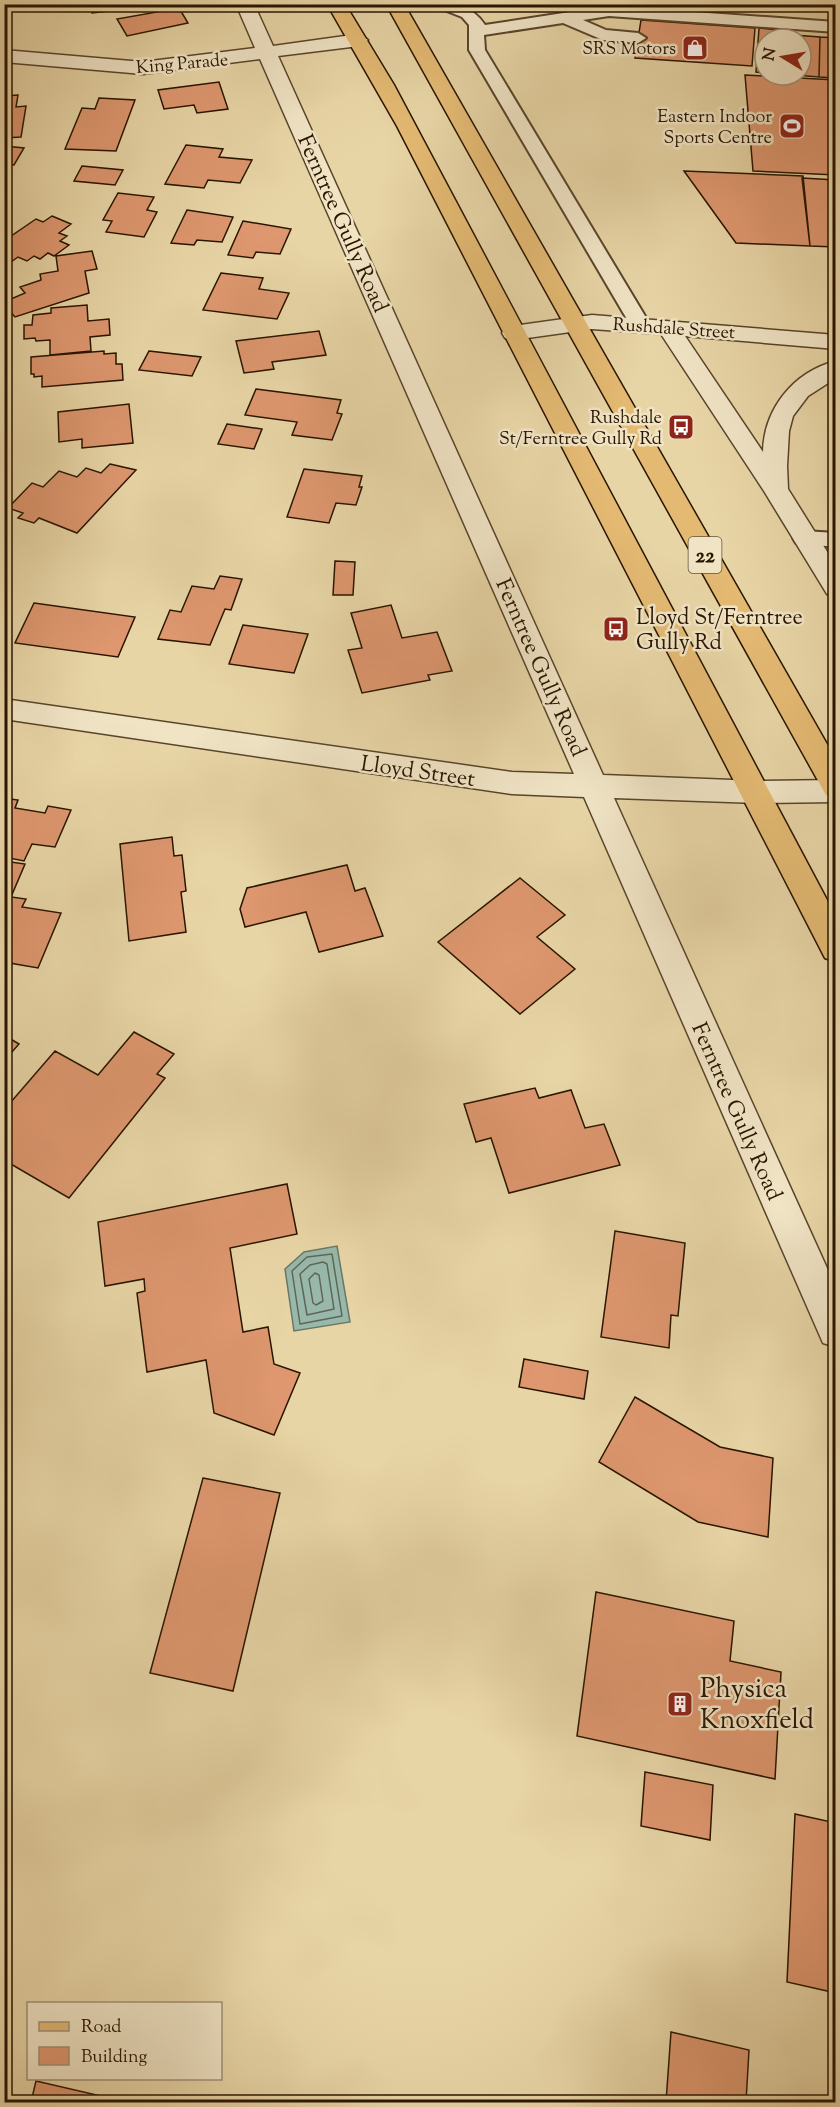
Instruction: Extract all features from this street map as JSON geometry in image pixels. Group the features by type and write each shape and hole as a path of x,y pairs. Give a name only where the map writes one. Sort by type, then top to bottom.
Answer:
{"main road":[{"path":"336,4 359,40 758,792 836,948"},
{"name":"22","path":"395,4 836,789"}],"street":[{"name":"Ferntree Gully Road","path":"245,4 836,1330"},
{"name":"King Parade","path":"4,56 142,68 359,40"},
{"name":"Rushdale Street","path":"513,333 592,322 836,342"},
{"path":"668,328 775,489 836,588"},
{"path":"775,489 774,434 779,417 790,399 819,376 836,368"},
{"name":"Lloyd Street","path":"4,709 466,777 595,788 758,792 836,789"}],"lane":[{"path":"436,4 468,14 477,24 475,42 477,50 641,326"},
{"path":"478,30 609,11 836,27"},
{"path":"564,17 601,35 638,38"},
{"path":"804,538 836,540"}],"water":[{"path":"337,1246 350,1322 294,1331 285,1269 304,1252"}],"building":[{"path":"116,4 118,10 92,13 89,5"},
{"path":"179,8 188,23 127,36 117,19"},
{"name":"SRS Motors","path":"641,20 753,28 752,66 635,58"},
{"path":"813,36 820,37 819,77 813,77"},
{"path":"820,37 836,38 836,78 819,77"},
{"name":"Eastern Indoor Sports Centre","path":"745,75 753,75 753,87 813,87 813,79 836,80 836,175 753,171"},
{"path":"219,82 228,109 197,113 194,105 164,109 158,90"},
{"path":"18,95 16,107 26,106 21,137 4,138 4,96"},
{"path":"99,98 135,100 116,151 65,149 82,108 95,109"},
{"path":"186,145 223,149 219,157 252,160 240,183 208,180 204,188 165,184"},
{"path":"4,146 24,148 14,165 4,164"},
{"path":"82,166 123,170 115,185 74,181"},
{"path":"684,171 803,176 810,246 736,243"},
{"path":"802,178 836,180 836,247 810,246"},
{"path":"118,193 154,197 147,210 157,212 144,237 106,232 112,221 103,220"},
{"path":"187,210 233,217 222,242 197,240 194,245 171,243"},
{"path":"52,216 71,224 59,233 67,236 60,241 69,245 54,256 48,253 40,259 34,256 27,261 18,257 4,267 4,241 36,219 43,222"},
{"path":"243,221 291,229 280,254 256,252 253,258 228,255"},
{"path":"92,251 97,269 85,271 89,293 15,317 4,305 4,302 25,293 20,287 41,280 40,274 58,271 56,256"},
{"path":"221,273 263,278 259,289 289,293 277,319 203,310"},
{"path":"87,305 88,321 109,319 110,335 90,337 91,351 50,355 50,340 24,339 24,325 32,325 33,315 51,313 51,308"},
{"path":"319,331 326,355 272,362 274,369 244,373 236,341"},
{"path":"104,351 104,354 116,353 116,364 122,364 123,380 42,387 42,376 34,377 34,374 31,374 31,357"},
{"path":"149,351 201,357 192,376 139,370"},
{"path":"256,389 341,400 337,413 342,414 332,440 292,435 297,422 245,415"},
{"path":"129,404 133,443 82,448 82,439 59,442 58,412"},
{"path":"227,424 262,429 254,449 218,444"},
{"path":"110,464 136,470 77,533 39,518 34,523 18,518 23,513 8,508 32,483 43,487 59,471 77,477 86,468 101,473"},
{"path":"304,469 362,476 359,487 362,487 356,505 336,503 329,523 287,517"},
{"path":"335,561 355,562 353,595 333,595"},
{"path":"220,576 242,579 231,610 225,609 210,645 158,639 170,610 181,612 192,586 214,589"},
{"path":"34,603 135,617 118,657 15,643"},
{"path":"391,605 402,638 437,632 452,671 428,675 430,680 362,693 348,650 362,648 351,613"},
{"path":"243,625 308,634 294,673 229,664"},
{"path":"4,798 18,800 15,808 45,813 48,806 71,810 55,847 32,844 24,861 4,857"},
{"path":"172,837 174,856 182,855 186,891 181,892 186,932 129,941 120,844"},
{"path":"4,861 25,864 11,897 26,899 22,907 61,913 38,968 4,962 4,947 8,938 4,938"},
{"path":"347,865 355,891 365,888 383,936 319,952 306,912 245,927 240,909 247,888"},
{"path":"520,878 565,915 537,937 575,969 520,1014 438,942"},
{"path":"134,1032 174,1054 157,1074 165,1078 69,1198 4,1160 4,1110 55,1051 98,1075"},
{"path":"4,1035 19,1044 4,1061"},
{"path":"535,1088 539,1098 571,1090 585,1128 604,1124 620,1165 509,1193 491,1138 476,1142 464,1104"},
{"path":"287,1184 297,1234 230,1248 243,1332 268,1327 274,1364 300,1373 274,1435 214,1413 206,1360 147,1372 137,1293 145,1291 144,1279 105,1286 98,1222"},
{"path":"615,1231 685,1243 678,1316 671,1315 669,1348 601,1337"},
{"path":"524,1359 588,1371 584,1399 519,1387"},
{"path":"635,1397 720,1447 773,1458 768,1537 698,1522 599,1462"},
{"path":"203,1478 280,1493 233,1691 150,1673"},
{"name":"Physica Knoxfield","path":"596,1592 734,1621 730,1661 781,1672 775,1779 577,1736"},
{"path":"645,1772 713,1785 710,1840 641,1826"},
{"path":"795,1814 836,1823 836,1993 787,1982"},
{"path":"671,2032 749,2050 746,2102 666,2102"},
{"path":"36,2081 101,2096 99,2102 31,2102"}],"place":[{"name":"SRS Motors","path":"695,48"},
{"name":"Eastern Indoor Sports Centre","path":"792,126"},
{"name":"Rushdale St/Ferntree Gully Rd","path":"681,427"},
{"name":"Lloyd St/Ferntree Gully Rd","path":"616,629"},
{"name":"Physica Knoxfield","path":"680,1704"}]}
